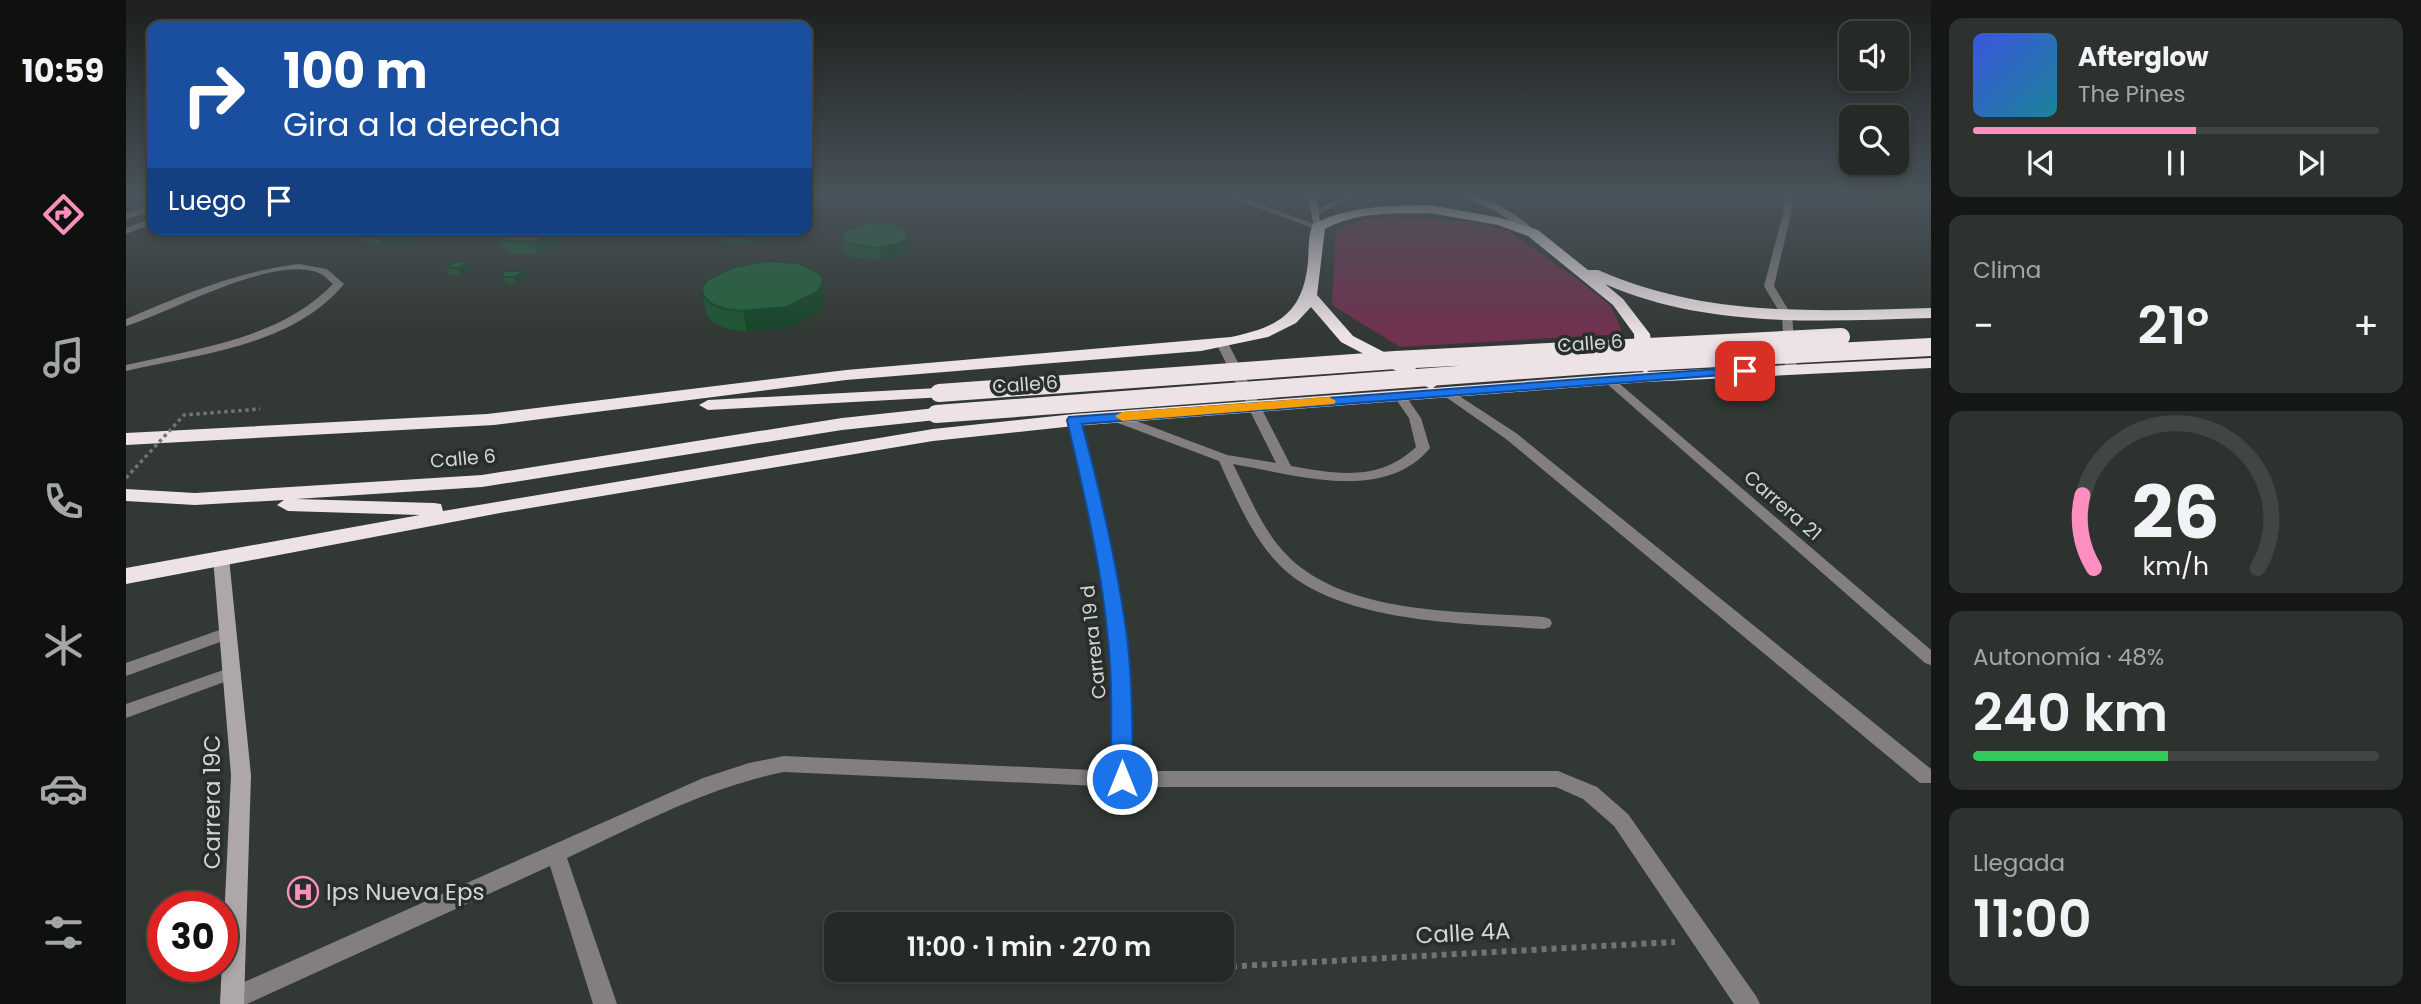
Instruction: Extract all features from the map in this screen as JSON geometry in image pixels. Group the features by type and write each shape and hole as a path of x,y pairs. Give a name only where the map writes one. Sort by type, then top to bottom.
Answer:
{"highway":[{"path":"482,420 846,375 1222,343 1278,328 1300,313 1309,295 1315,242"},
{"path":"1545,242 1618,302 1642,334 1646,377"},
{"path":"1576,266 1644,294 1722,310 1787,316 1931,313"},
{"path":"1309,295 1347,339 1447,392"},
{"name":"Calle 6","path":"126,439 939,393 1395,360 1931,333"},
{"name":"Calle 6","path":"126,495 195,499 482,481 842,424 936,414 1604,364 1931,347"},
{"path":"126,576 500,507 933,435 1074,420 1646,377 1931,363"},
{"path":"195,499 317,507 500,507"}],"main road":[{"name":"Carrera 19C","path":"220,558 242,775 232,1002"}],"street":[{"path":"1779,242 1769,286 1787,316 1791,368"},
{"path":"126,323 256,271 319,270 334,275 339,284 327,300 278,326 228,343 126,368"},
{"path":"1222,343 1286,469"},
{"name":"Carrera 21","path":"1610,381 1931,659"},
{"path":"1447,392 1511,436 1927,777"},
{"path":"1114,417 1224,458 1326,476 1363,477 1391,472 1413,461 1423,448 1415,418 1399,395"},
{"name":"Carrera 19 d","path":"1074,420 1096,506 1117,629 1122,779"},
{"path":"1224,458 1257,524 1280,557 1309,583 1364,602 1435,613 1544,622"},
{"path":"126,670 228,633"},
{"path":"126,711 232,673"},
{"path":"232,1002 710,784 749,771 784,764 1122,779 1558,779 1590,793 1621,820 1748,1004"},
{"path":"556,854 604,1004"}],"path":[{"path":"126,478 184,415 260,409"},
{"name":"Calle 4A","path":"1234,966 1706,941"}],"shaded area":[{"path":"1335,242 1524,242 1611,306 1623,334 1400,347 1332,305"}],"building":[{"path":"847,242 902,242 880,248"},
{"path":"457,261 468,263 458,268 446,267"},
{"path":"764,261 799,263 821,275 823,283 817,292 787,307 743,311 724,309 710,303 703,295 702,288 707,280 731,268"},
{"path":"506,271 524,271 514,277 503,277 502,274"}],"slow traffic":[{"path":"1122,416 1329,401"}],"place":[{"name":"Ips Nueva Eps","path":"303,892"}],"route":[{"path":"1122,779 1117,629 1096,506 1074,420 1745,371"}]}
